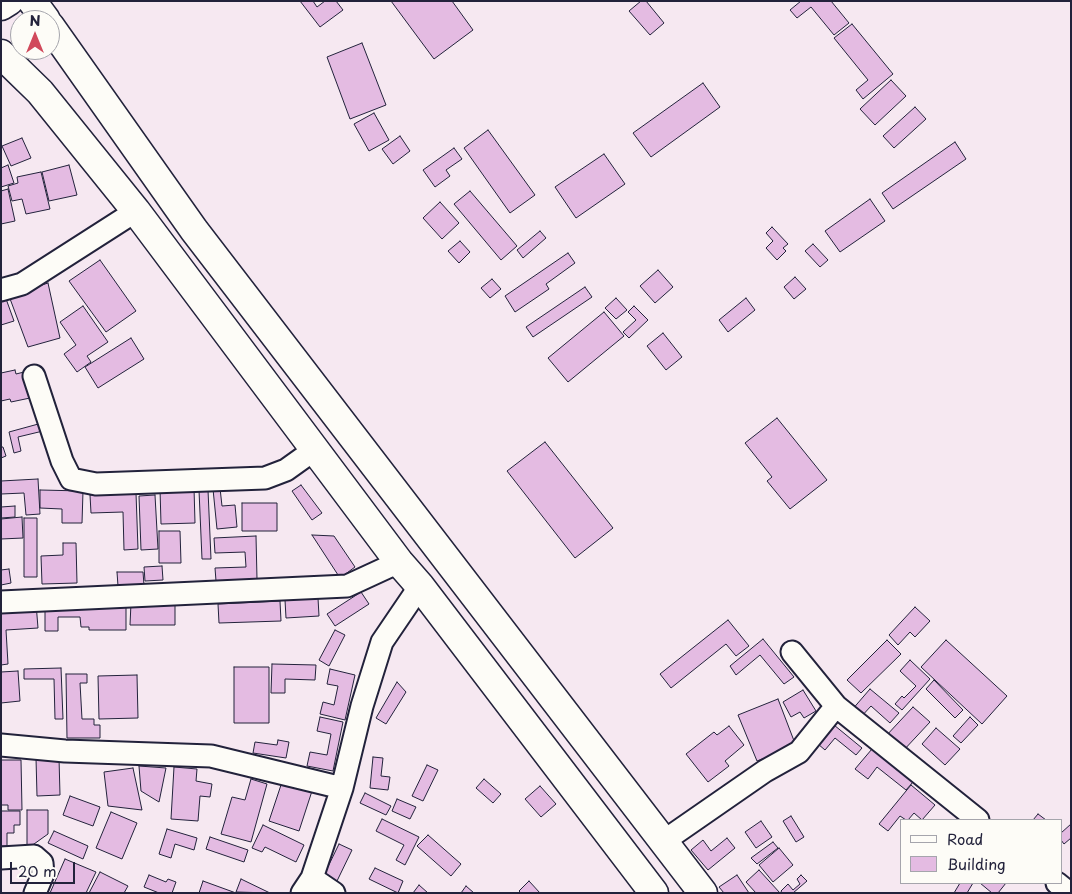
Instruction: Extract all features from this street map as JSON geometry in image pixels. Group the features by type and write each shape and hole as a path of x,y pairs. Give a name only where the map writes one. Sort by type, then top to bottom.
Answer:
{"main road":[{"path":"1,6 8,1"},
{"path":"60,40 194,230 703,893"},
{"path":"1,54 40,92 136,210 314,450 654,893"}],"street":[{"path":"1,290 22,284 136,210"},
{"path":"34,376 62,461 71,478 96,484 265,478 286,470 314,450"},
{"path":"1,602 347,586 399,562"},
{"path":"334,893 307,885 342,788 362,706 382,642 420,586"},
{"path":"792,652 836,706 977,819"},
{"path":"664,841 765,771 800,752 836,706"},
{"path":"1,745 65,751 211,756 342,788"},
{"path":"1,858 34,856 42,862 43,874 35,893"},
{"path":"1058,884 1069,893"}],"building":[{"path":"300,1 313,1 317,7 325,1 336,1 343,10 320,27"},
{"path":"391,1 452,1 473,30 434,59"},
{"path":"641,1 646,1 664,23 650,35 629,11"},
{"path":"801,1 831,1 849,23 834,35 811,7 797,18 790,10"},
{"path":"852,24 893,74 863,99 856,90 868,80 834,38"},
{"path":"362,43 386,105 350,119 327,57"},
{"path":"891,80 906,96 875,125 860,109"},
{"path":"703,83 720,107 651,157 633,133"},
{"path":"915,107 926,119 894,148 883,136"},
{"path":"374,113 389,140 369,151 354,124"},
{"path":"488,130 535,195 510,213 464,148"},
{"path":"400,136 410,151 393,164 382,149"},
{"path":"22,138 31,158 11,166 2,146"},
{"path":"955,142 966,159 893,209 882,193"},
{"path":"454,148 462,159 446,170 450,176 435,187 423,170"},
{"path":"604,154 625,184 576,218 555,187"},
{"path":"8,165 14,183 1,187 1,168"},
{"path":"69,165 77,195 49,201 42,172"},
{"path":"41,172 50,209 26,214 22,199 12,201 8,186 18,183 17,177"},
{"path":"8,189 15,221 1,224 1,191"},
{"path":"470,191 517,246 501,260 454,204"},
{"path":"870,199 885,221 840,252 825,231"},
{"path":"440,202 459,223 442,239 423,218"},
{"path":"772,227 788,244 783,248 786,251 777,260 766,248 773,241 766,233"},
{"path":"540,231 546,238 523,258 517,250"},
{"path":"460,241 470,252 459,263 448,251"},
{"path":"813,244 828,260 820,267 805,251"},
{"path":"568,253 575,263 546,284 549,289 515,312 505,296"},
{"path":"100,260 136,311 106,332 69,281"},
{"path":"658,270 673,287 655,303 640,286"},
{"path":"795,277 806,289 794,299 784,287"},
{"path":"492,279 501,289 490,298 481,288"},
{"path":"48,283 60,338 28,347 9,296"},
{"path":"585,287 592,297 533,337 526,327"},
{"path":"5,296 14,321 1,325 1,297"},
{"path":"616,298 627,310 616,319 605,308"},
{"path":"746,298 755,310 728,332 719,320"},
{"path":"83,306 108,342 87,356 91,362 77,372 64,354 76,345 60,322"},
{"path":"634,306 648,320 629,338 623,332 636,320 628,312"},
{"path":"604,312 624,336 568,382 548,358"},
{"path":"663,333 682,357 666,370 647,346"},
{"path":"131,338 144,359 98,388 85,367"},
{"path":"15,370 16,374 24,372 30,398 11,402 10,399 1,401 1,373"},
{"path":"777,418 827,480 790,509 767,481 772,477 745,443"},
{"path":"42,423 43,431 18,437 21,451 14,453 9,432"},
{"path":"545,442 613,528 575,558 507,471"},
{"path":"1,447 3,447 6,456 1,458"},
{"path":"38,479 40,514 26,515 24,493 1,494 1,481"},
{"path":"301,485 322,513 312,520 292,491"},
{"path":"194,488 195,523 161,524 160,489"},
{"path":"220,488 222,506 235,505 237,527 217,529 213,489"},
{"path":"40,490 83,491 82,523 62,523 62,509 40,508"},
{"path":"199,490 208,490 211,559 202,559"},
{"path":"136,493 138,549 124,550 123,512 91,513 90,495"},
{"path":"155,495 158,549 141,550 139,496"},
{"path":"242,503 277,503 277,531 242,531"},
{"path":"15,506 15,517 1,518 1,507"},
{"path":"22,517 23,538 1,539 1,519"},
{"path":"24,518 37,518 37,577 24,577"},
{"path":"159,531 180,531 181,563 159,563"},
{"path":"312,535 334,536 355,567 340,578"},
{"path":"256,536 257,579 216,581 215,568 246,567 245,552 215,553 214,538"},
{"path":"63,543 76,543 77,583 42,584 41,556 63,555"},
{"path":"162,566 163,580 145,581 144,567"},
{"path":"9,569 11,583 1,585 1,570"},
{"path":"117,572 143,572 144,585 118,586"},
{"path":"361,592 369,604 335,626 327,614"},
{"path":"318,598 319,616 286,618 285,600"},
{"path":"280,601 281,621 219,623 218,604"},
{"path":"36,603 38,628 6,630 8,664 1,665 1,605"},
{"path":"131,603 175,603 175,625 130,625"},
{"path":"126,604 126,630 89,630 89,627 81,627 80,617 58,617 58,631 45,631 45,606"},
{"path":"915,607 930,621 915,637 910,632 898,645 889,635"},
{"path":"728,620 749,646 736,656 726,644 671,688 660,674"},
{"path":"335,630 345,635 329,666 319,660"},
{"path":"763,639 794,677 784,684 760,655 736,675 730,666"},
{"path":"887,640 901,654 861,693 847,680"},
{"path":"946,640 1007,696 982,724 921,667"},
{"path":"910,660 930,679 902,710 895,704 902,696 904,698 916,686 900,671"},
{"path":"272,664 316,665 315,680 285,679 285,693 271,693"},
{"path":"234,667 269,667 269,723 234,723"},
{"path":"61,668 63,719 55,719 54,679 24,679 24,669"},
{"path":"330,669 355,675 345,720 320,714 323,702 334,705 338,686 327,684"},
{"path":"18,671 20,701 1,703 1,672"},
{"path":"66,674 87,674 87,683 80,683 82,719 94,719 94,725 100,725 100,738 67,738"},
{"path":"137,675 138,718 99,719 98,676"},
{"path":"934,680 963,710 955,718 926,689"},
{"path":"397,682 406,692 386,724 376,718"},
{"path":"870,689 899,713 890,723 871,706 860,718 851,711"},
{"path":"803,690 816,711 804,718 800,712 791,717 783,702"},
{"path":"778,699 796,746 757,761 738,715"},
{"path":"913,707 930,722 902,752 885,737"},
{"path":"320,717 343,722 333,771 307,766 310,752 327,755 331,734 317,731"},
{"path":"970,717 978,725 961,743 953,736"},
{"path":"834,725 862,748 856,755 835,738 825,750 818,744"},
{"path":"729,726 744,745 725,761 729,766 708,782 686,754 714,732 717,735"},
{"path":"936,728 960,749 945,765 922,744"},
{"path":"278,740 289,742 286,758 253,753 255,742 277,745"},
{"path":"872,749 913,782 906,790 877,767 868,779 855,769"},
{"path":"373,757 383,758 381,776 390,777 388,790 370,788"},
{"path":"36,758 59,758 60,795 37,796"},
{"path":"1,760 21,760 22,810 8,810 8,805 1,805"},
{"path":"427,765 438,770 423,801 412,796"},
{"path":"139,766 166,768 159,802 141,791"},
{"path":"174,767 197,769 196,781 212,784 210,797 200,796 198,821 171,819"},
{"path":"133,768 142,810 108,806 104,772"},
{"path":"251,779 267,784 251,842 221,834 232,797 245,800"},
{"path":"484,779 501,794 493,803 476,788"},
{"path":"282,782 312,791 299,831 269,821"},
{"path":"911,785 935,805 923,819 914,813 909,819 900,816 888,831 879,824"},
{"path":"540,786 556,804 541,817 525,799"},
{"path":"365,793 391,806 386,815 360,803"},
{"path":"70,796 100,807 93,826 63,815"},
{"path":"397,799 416,807 410,819 392,811"},
{"path":"27,810 48,810 48,834 27,849"},
{"path":"1,811 20,811 20,825 14,825 14,833 7,833 7,846 1,846"},
{"path":"111,812 137,823 122,859 96,848"},
{"path":"1038,814 1045,819 1034,819"},
{"path":"791,816 804,837 796,842 783,821"},
{"path":"382,819 419,837 405,865 396,860 404,845 376,831"},
{"path":"761,821 772,837 756,848 745,832"},
{"path":"1071,824 1071,838 1064,844 1062,841 1062,832"},
{"path":"263,825 304,845 296,862 265,847 262,852 252,848"},
{"path":"167,829 197,838 194,850 175,844 171,858 159,854"},
{"path":"54,831 88,846 83,859 48,843"},
{"path":"428,835 461,864 451,876 417,846"},
{"path":"210,837 248,850 244,862 206,849"},
{"path":"727,838 735,848 708,870 691,850 703,840 711,851"},
{"path":"773,842 778,848 757,864 751,858"},
{"path":"339,844 352,850 337,881 324,875"},
{"path":"779,848 793,865 773,882 759,865"},
{"path":"65,859 96,872 86,893 50,893"},
{"path":"375,868 403,881 398,893 369,879"},
{"path":"759,870 780,893 756,893 746,882"},
{"path":"100,872 128,886 124,893 89,893"},
{"path":"149,875 166,882 168,879 176,882 172,893 159,893 144,887"},
{"path":"737,875 749,893 724,893 719,887"},
{"path":"801,875 807,881 793,893 782,893 781,891 788,884 793,890 800,884 797,879"},
{"path":"241,879 270,893 236,892"},
{"path":"203,881 236,893 199,893"},
{"path":"529,881 540,893 521,893 519,891"},
{"path":"959,884 972,884 967,893 954,893"},
{"path":"981,884 1005,884 998,893 992,893"},
{"path":"419,885 428,893 413,893"},
{"path":"466,886 474,893 461,893"}]}
